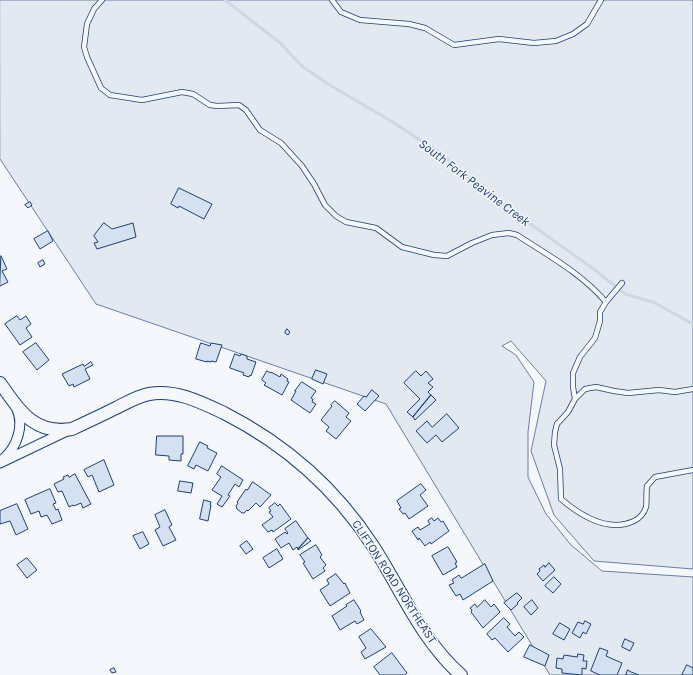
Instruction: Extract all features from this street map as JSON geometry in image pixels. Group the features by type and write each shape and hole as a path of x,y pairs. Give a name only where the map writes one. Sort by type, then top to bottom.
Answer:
{"street":[{"name":"CLIFTON ROAD NORTHEAST","path":"0,383 24,414 37,425 46,428 62,430 72,429 148,394 167,393 187,397 204,404 265,437 294,457 320,481 345,509 373,546 428,636 445,658 461,675"},
{"path":"0,462 16,444 18,436 20,418 14,402"},
{"path":"0,462 72,429"}],"lane":[{"path":"102,0 94,9 87,24 84,47 101,88 110,95 142,100 182,92 193,94 210,104 217,106 238,105 246,110 260,130 281,143 302,166 325,205 336,216 346,222 376,228 402,248 434,255 447,256 472,243 492,235 509,233 517,235 578,275 594,288 606,302"},
{"path":"332,0 341,12 360,20 409,24 425,28 454,45 499,39 534,43 556,41 573,34 587,24 601,0"},
{"path":"575,399 573,373 580,357 595,338 600,321 600,312 612,294 622,283"},
{"path":"693,389 675,392 659,390 628,393 596,387 585,389 575,399 568,412 557,424 554,445 560,469 561,499 573,510 602,524 615,525 628,523 640,518 646,508 646,486 656,477 693,470"}],"shaded area":[{"path":"0,0 693,0 693,569 594,561 554,515 531,451 546,381 511,341 502,346 516,355 534,382 528,432 528,477 546,514 571,545 602,571 693,577 693,675 550,675 386,404 96,304 0,159"}],"building":[{"path":"179,188 212,204 204,219 179,206 178,208 171,204"},
{"path":"30,202 32,205 28,208 25,205"},
{"path":"104,223 112,229 133,223 136,237 97,249 94,243 98,242 94,236"},
{"path":"48,231 53,241 40,249 34,239"},
{"path":"1,256 7,269 2,271 8,282 0,286"},
{"path":"43,260 45,264 40,267 38,263"},
{"path":"17,316 20,320 26,316 31,324 26,328 32,337 20,345 5,324"},
{"path":"287,329 290,332 288,335 285,333"},
{"path":"36,343 49,360 37,370 23,352"},
{"path":"201,343 210,346 211,343 222,345 216,362 207,362 196,359"},
{"path":"235,354 247,356 247,359 256,362 251,376 250,375 249,377 243,375 244,373 230,368"},
{"path":"91,362 93,365 85,369 90,379 74,387 73,384 69,386 62,374 83,364 84,366"},
{"path":"316,370 327,374 323,384 312,379"},
{"path":"267,371 280,377 281,374 288,379 287,381 289,382 282,395 264,385 266,383 262,380"},
{"path":"416,371 421,376 426,371 433,379 428,383 433,387 428,392 431,395 413,417 407,412 420,399 404,383"},
{"path":"302,382 316,391 311,398 313,399 312,402 316,404 310,413 291,400 295,391"},
{"path":"372,390 379,396 365,411 357,404"},
{"path":"431,395 436,400 415,420 413,417"},
{"path":"335,401 349,413 346,417 351,421 336,439 326,431 329,427 321,420"},
{"path":"447,414 459,428 442,442 436,435 427,443 416,431 427,421 432,427"},
{"path":"157,436 183,436 183,454 181,454 181,461 169,460 169,456 156,455"},
{"path":"200,442 208,446 207,448 217,453 208,471 196,465 194,469 188,466"},
{"path":"104,460 114,485 99,492 92,475 88,477 84,470"},
{"path":"222,466 243,480 239,487 235,484 228,495 230,496 222,507 217,504 222,496 212,490 221,477 217,474"},
{"path":"75,474 91,504 83,508 81,503 69,507 62,491 58,492 54,484 64,479 63,477 68,475 69,477"},
{"path":"180,481 193,483 191,493 178,491"},
{"path":"253,482 271,495 260,507 256,503 248,511 247,510 242,513 237,509 237,502"},
{"path":"421,484 426,490 420,495 428,506 409,519 405,513 403,514 399,509 401,508 397,501"},
{"path":"50,489 56,503 53,504 56,510 58,509 62,520 52,524 47,515 41,517 39,511 31,514 25,500"},
{"path":"204,500 211,502 208,521 200,519"},
{"path":"275,503 278,506 280,504 291,519 273,532 272,530 268,532 262,525 273,517 269,512 271,511 269,508"},
{"path":"17,504 28,529 16,535 10,521 0,524 0,511"},
{"path":"165,510 172,525 169,527 176,540 163,546 155,530 160,527 155,515"},
{"path":"432,518 434,521 438,518 441,522 443,521 449,531 431,544 430,542 425,546 419,538 418,540 412,531 418,527 420,530 430,524 428,521"},
{"path":"296,521 308,538 298,549 297,547 293,550 289,543 281,548 275,539 285,532 287,534 288,533 285,529"},
{"path":"143,532 149,544 140,549 133,536"},
{"path":"308,538 311,541 298,550 298,549"},
{"path":"247,541 253,549 246,554 240,546"},
{"path":"316,545 322,555 320,557 326,565 323,568 325,571 313,579 300,555"},
{"path":"448,547 457,562 455,563 457,567 443,575 432,556"},
{"path":"277,549 283,559 269,568 263,558"},
{"path":"27,558 37,570 27,578 17,565"},
{"path":"549,563 555,570 543,581 537,574 540,571 539,569 544,565 545,567"},
{"path":"485,564 493,581 463,600 460,594 456,596 449,585 454,583 452,580 459,575 461,578"},
{"path":"336,574 344,584 345,583 350,593 330,606 320,590 329,584 327,580"},
{"path":"554,577 561,584 553,593 545,586"},
{"path":"517,593 522,598 511,610 504,603"},
{"path":"354,600 361,611 360,612 364,620 357,624 355,621 340,630 332,616"},
{"path":"485,600 491,607 494,604 500,612 483,628 471,612 472,610 470,608 475,604 477,607"},
{"path":"532,600 538,608 531,615 524,607"},
{"path":"504,618 510,624 507,627 515,636 519,632 524,637 508,652 495,638 492,640 487,634"},
{"path":"585,621 591,624 586,634 583,632 580,638 572,633 578,622 583,624"},
{"path":"560,623 570,629 564,640 553,634"},
{"path":"371,629 386,647 365,659 361,652 366,648 359,637"},
{"path":"625,639 634,643 630,651 622,647"},
{"path":"530,645 549,655 545,666 524,657"},
{"path":"600,648 608,651 606,656 622,663 617,675 600,675 591,671"},
{"path":"392,653 407,673 405,675 380,675 374,667"},
{"path":"578,654 584,655 583,661 587,661 586,669 582,668 582,675 562,673 562,669 556,668 557,658 563,659 564,655 577,657"},
{"path":"687,665 693,668 693,675 682,675"},
{"path":"114,668 116,672 112,673 110,670"},
{"path":"628,670 631,672 639,675 626,675"}],"waterway":[{"name":"South Fork Peavine Creek","path":"225,0 279,42 303,67 440,153 499,202 591,267 625,294 653,302 693,324"}]}
